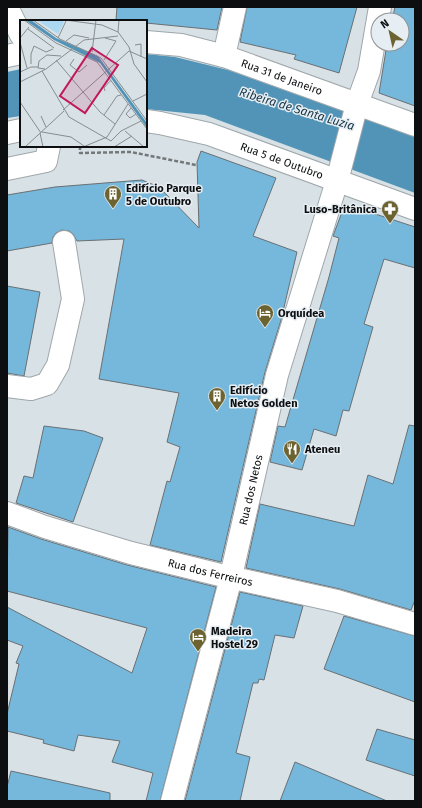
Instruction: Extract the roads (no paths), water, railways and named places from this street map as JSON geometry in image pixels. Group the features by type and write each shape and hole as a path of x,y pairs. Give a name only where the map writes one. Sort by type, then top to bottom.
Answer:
{"street":[{"path":"7,7 20,33"},
{"path":"224,56 235,7"},
{"name":"Rua dos Netos","path":"172,801 231,577 277,375 337,181 357,104 369,71 380,7"},
{"name":"Rua 31 de Janeiro","path":"147,42 181,45 224,56 415,125"},
{"path":"7,56 20,53"},
{"name":"Rua 5 de Outubro","path":"147,121 209,134 415,209"},
{"path":"7,133 20,130"},
{"path":"7,169 46,161 50,147"},
{"path":"7,386 31,389 47,384 58,365 73,299 64,242"},
{"name":"Rua dos Ferreiros","path":"7,513 44,527 131,553 338,601 415,624"}],"water":[{"name":"Ribeira de Santa Luzia","path":"147,54 175,57 228,70 415,137 415,193 205,115 147,109"},
{"path":"20,69 20,116 7,118 7,72"}],"place":[{"name":"Edifício Parque 5 de Outubro","path":"113,209"},
{"name":"Luso-Britânica","path":"390,224"},
{"name":"Orquídea","path":"265,328"},
{"name":"Edifício Netos Golden","path":"217,411"},
{"name":"Ateneu","path":"292,464"},
{"name":"Madeira Hostel 29","path":"198,652"}]}
